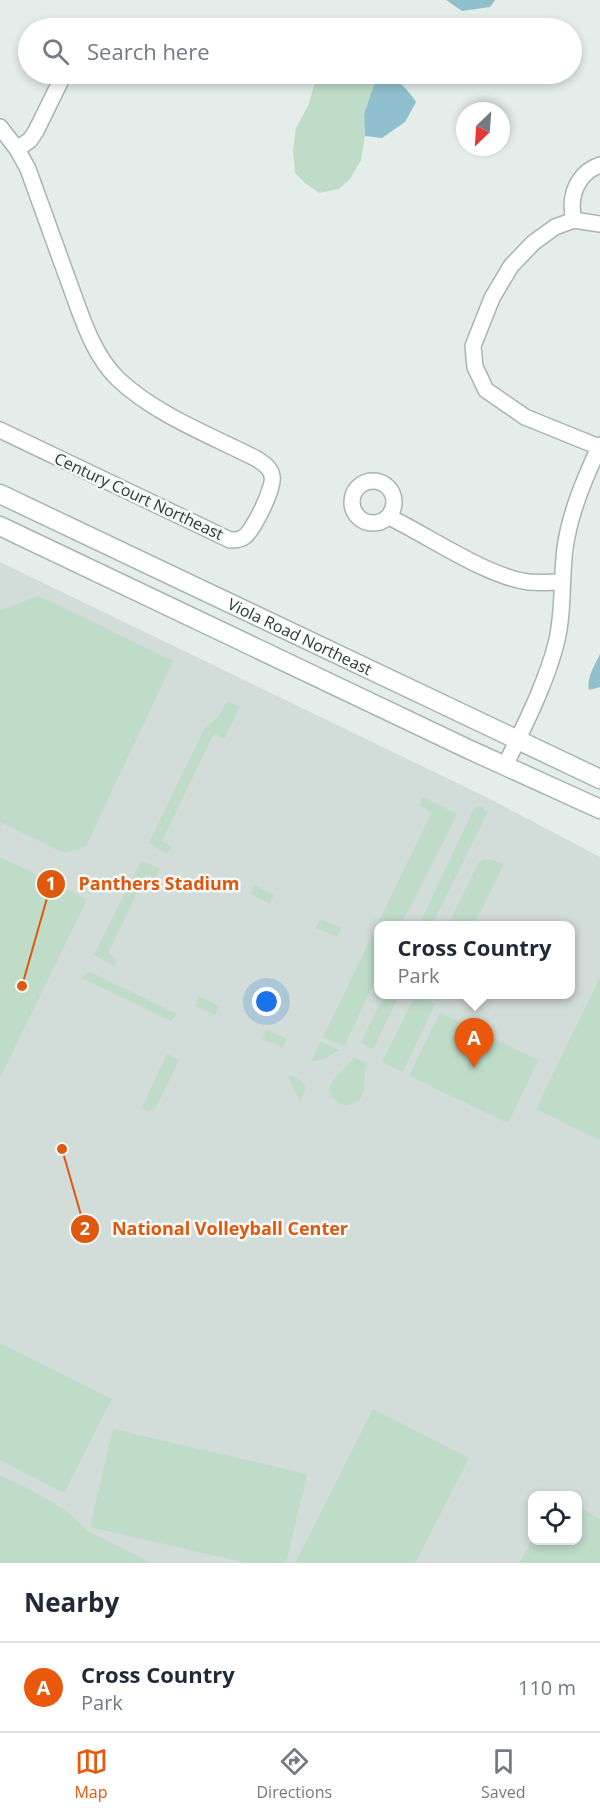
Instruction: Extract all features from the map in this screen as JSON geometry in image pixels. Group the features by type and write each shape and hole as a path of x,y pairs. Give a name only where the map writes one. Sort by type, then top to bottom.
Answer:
{"main road":[{"name":"Viola Road Northeast","path":"0,494 600,779"},
{"name":"Viola Road Northeast","path":"0,526 600,809"}],"street":[{"path":"17,149 30,140 36,131 59,84"},
{"name":"Century Court Northeast","path":"0,127 17,149 28,169 82,316 94,345 111,372 130,390 154,406 265,465 271,473 272,484 248,533 240,539 230,540 0,430"},
{"path":"574,220 571,209 574,192 581,177 600,165"},
{"path":"505,766 544,681 557,641 565,547 573,511 599,446 525,417 501,402 486,390 475,367 473,346 492,298 511,266 533,243 555,227 574,220 600,224"},
{"path":"388,517 491,570 514,579 529,582 562,582"}],"shaded area":[{"path":"0,562 490,799 600,857 600,1563 0,1563"}],"green space":[{"path":"314,84 375,84 364,114 365,136 361,160 350,179 339,189 319,193 295,173 293,150 296,128 309,104"},
{"path":"39,596 173,661 86,846 64,853 0,822 0,610"},
{"path":"227,701 240,707 224,739 215,734 209,743 162,841 171,847 167,854 149,843 204,729 218,717"},
{"path":"423,797 457,814 403,921 379,921 432,812 419,805"},
{"path":"482,807 487,813 434,921 421,921 474,809"},
{"path":"0,857 87,899 0,1078"},
{"path":"489,859 504,864 476,921 450,921 478,864 482,860"},
{"path":"141,861 160,868 155,878 146,874 108,953 117,960 114,966 94,955"},
{"path":"254,885 274,895 270,904 250,894"},
{"path":"321,919 341,928 337,937 316,928"},
{"path":"374,932 374,983 344,1047 323,1037"},
{"path":"88,971 177,1014 171,1021 82,978"},
{"path":"600,977 600,1140 536,1109"},
{"path":"199,996 219,1006 215,1015 195,1006"},
{"path":"382,999 397,999 373,1049 361,1043"},
{"path":"421,999 435,1004 403,1072 384,1063 383,1060 411,1003"},
{"path":"440,1013 538,1060 508,1123 409,1076"},
{"path":"266,1030 287,1039 282,1048 262,1039"},
{"path":"321,1041 339,1050 322,1060 311,1061"},
{"path":"167,1054 179,1060 155,1108 148,1111 142,1108"},
{"path":"354,1057 367,1064 363,1091 358,1101 343,1105 334,1099 330,1093 330,1087"},
{"path":"287,1074 304,1084 305,1091 300,1102"},
{"path":"0,1343 112,1399 64,1493 0,1460"},
{"path":"373,1409 469,1458 415,1563 295,1563"},
{"path":"113,1429 307,1474 286,1563 247,1563 90,1527"},
{"path":"0,1475 35,1492 69,1513 87,1531 151,1563 0,1563"},
{"path":"582,1508 600,1519 600,1563 519,1563 529,1545 582,1545"}],"water":[{"path":"446,0 495,0 490,7 462,11"},
{"path":"374,84 401,84 416,102 405,122 382,138 365,136 364,114"},
{"path":"600,654 600,687 589,690 590,676"}],"place":[{"name":"Panthers Stadium","path":"22,986"},
{"name":"Cross Country","path":"474,1068"},
{"name":"National Volleyball Center","path":"62,1149"}]}
